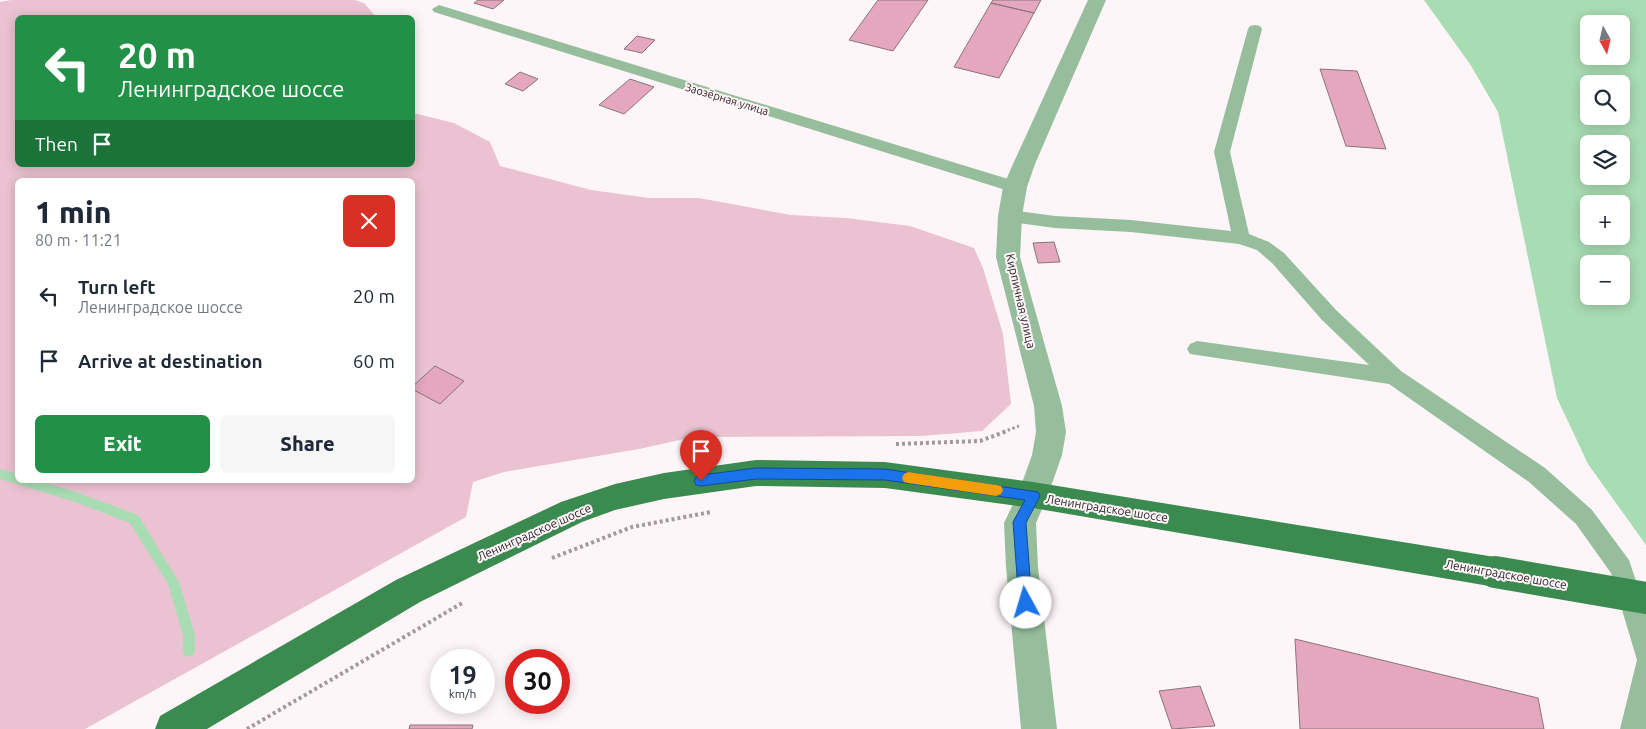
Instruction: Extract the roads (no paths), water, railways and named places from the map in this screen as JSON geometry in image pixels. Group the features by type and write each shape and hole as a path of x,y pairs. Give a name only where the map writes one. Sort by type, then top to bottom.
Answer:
{"main road":[{"name":"Ленинградское шоссе","path":"173,729 408,591 572,512 615,497 664,486 756,473 885,474 1033,496 1646,598"}],"street":[{"name":"Кирпичная улица","path":"1039,729 1022,567 1020,522 1033,496 1047,455 1050,432 1048,406 1008,257 1010,216 1015,187 1097,0"}],"lane":[{"name":"Заозёрная улица","path":"439,10 1015,187"},
{"path":"1241,238 1222,152 1255,29"},
{"path":"1010,216 1055,222 1131,226 1241,238 1263,246 1278,258 1329,316 1394,377 1537,475 1584,517 1621,568 1646,652"},
{"path":"1197,349 1394,377"},
{"path":"1633,729 1646,669"}],"waterway":[{"path":"0,474 15,478"},
{"path":"30,483 73,496 134,519 173,582 189,635 189,651"}]}
